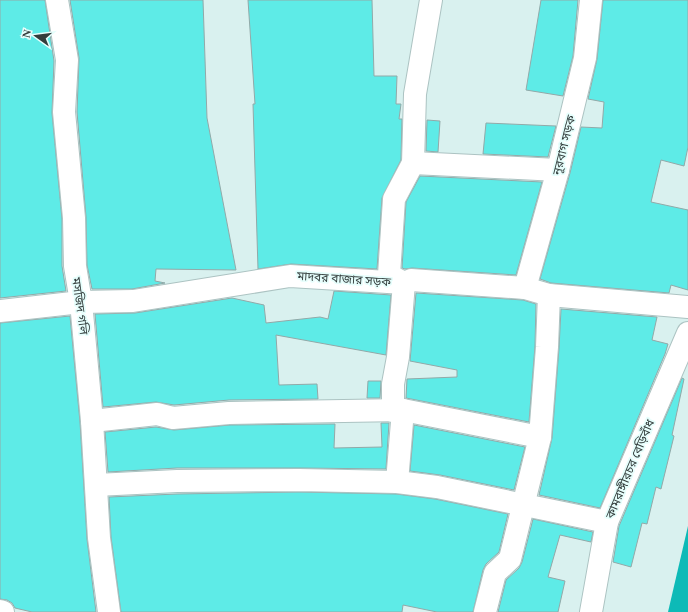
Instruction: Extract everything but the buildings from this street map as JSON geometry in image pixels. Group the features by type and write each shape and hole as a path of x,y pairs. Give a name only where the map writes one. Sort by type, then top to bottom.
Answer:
{"street":[{"name":"মসজিদ গলি","path":"57,0 67,60 64,112 74,218 74,266 81,302 92,421 99,538 109,612"},
{"path":"398,482 398,411 393,384 398,357 404,283 389,275 394,199 413,163 415,94 431,0"},
{"name":"নূরবাগ সড়ক","path":"525,288 558,170 585,58 591,0"},
{"path":"413,163 558,170"},
{"name":"মাদবর বাজার সড়ক","path":"0,311 81,302 133,301 290,276 404,283 410,280 525,288 548,295 688,307"},
{"path":"485,612 495,573 510,559 525,504 540,437 547,347 548,295"},
{"name":"কামরাঙ্গীরচর বেড়িবাঁধ","path":"591,612 607,522 688,332"},
{"path":"92,421 157,414 173,418 229,414 398,411 540,437"},
{"path":"96,485 177,481 291,480 398,482 437,487 607,522"}],"water":[{"path":"688,526 688,612 668,612"}]}
